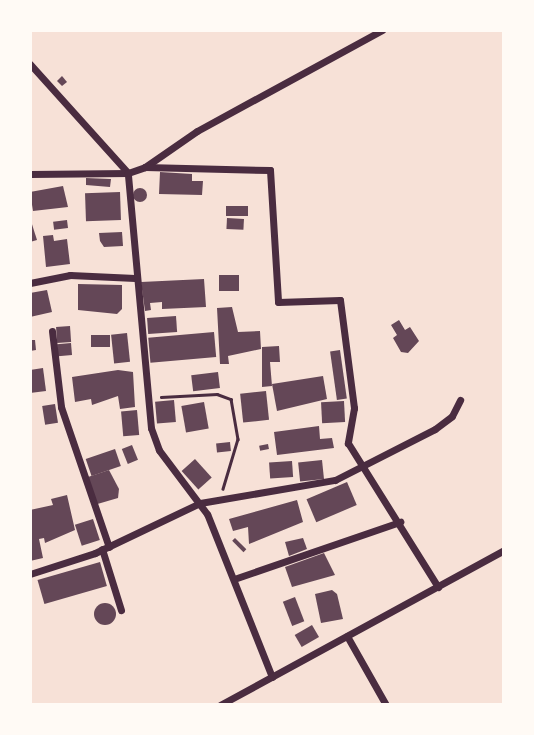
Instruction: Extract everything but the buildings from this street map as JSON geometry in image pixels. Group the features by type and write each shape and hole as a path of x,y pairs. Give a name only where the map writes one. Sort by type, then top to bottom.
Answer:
{"street":[{"path":"30,174 128,173 145,167 197,131 382,30"},
{"path":"30,63 128,173 135,278 147,397 155,442 200,503 234,579 272,677"},
{"path":"145,167 270,170 278,302 340,300 354,408 348,443 400,522 438,587"},
{"path":"30,283 70,275 135,278"},
{"path":"52,331 61,407 106,548 121,610"},
{"path":"30,574 106,548 200,503 321,485 435,429 452,416 460,400"},
{"path":"234,579 400,522"},
{"path":"220,705 504,550"},
{"path":"347,636 386,705"}],"path":[{"path":"147,397 217,394 231,399 237,439 218,502"}]}
